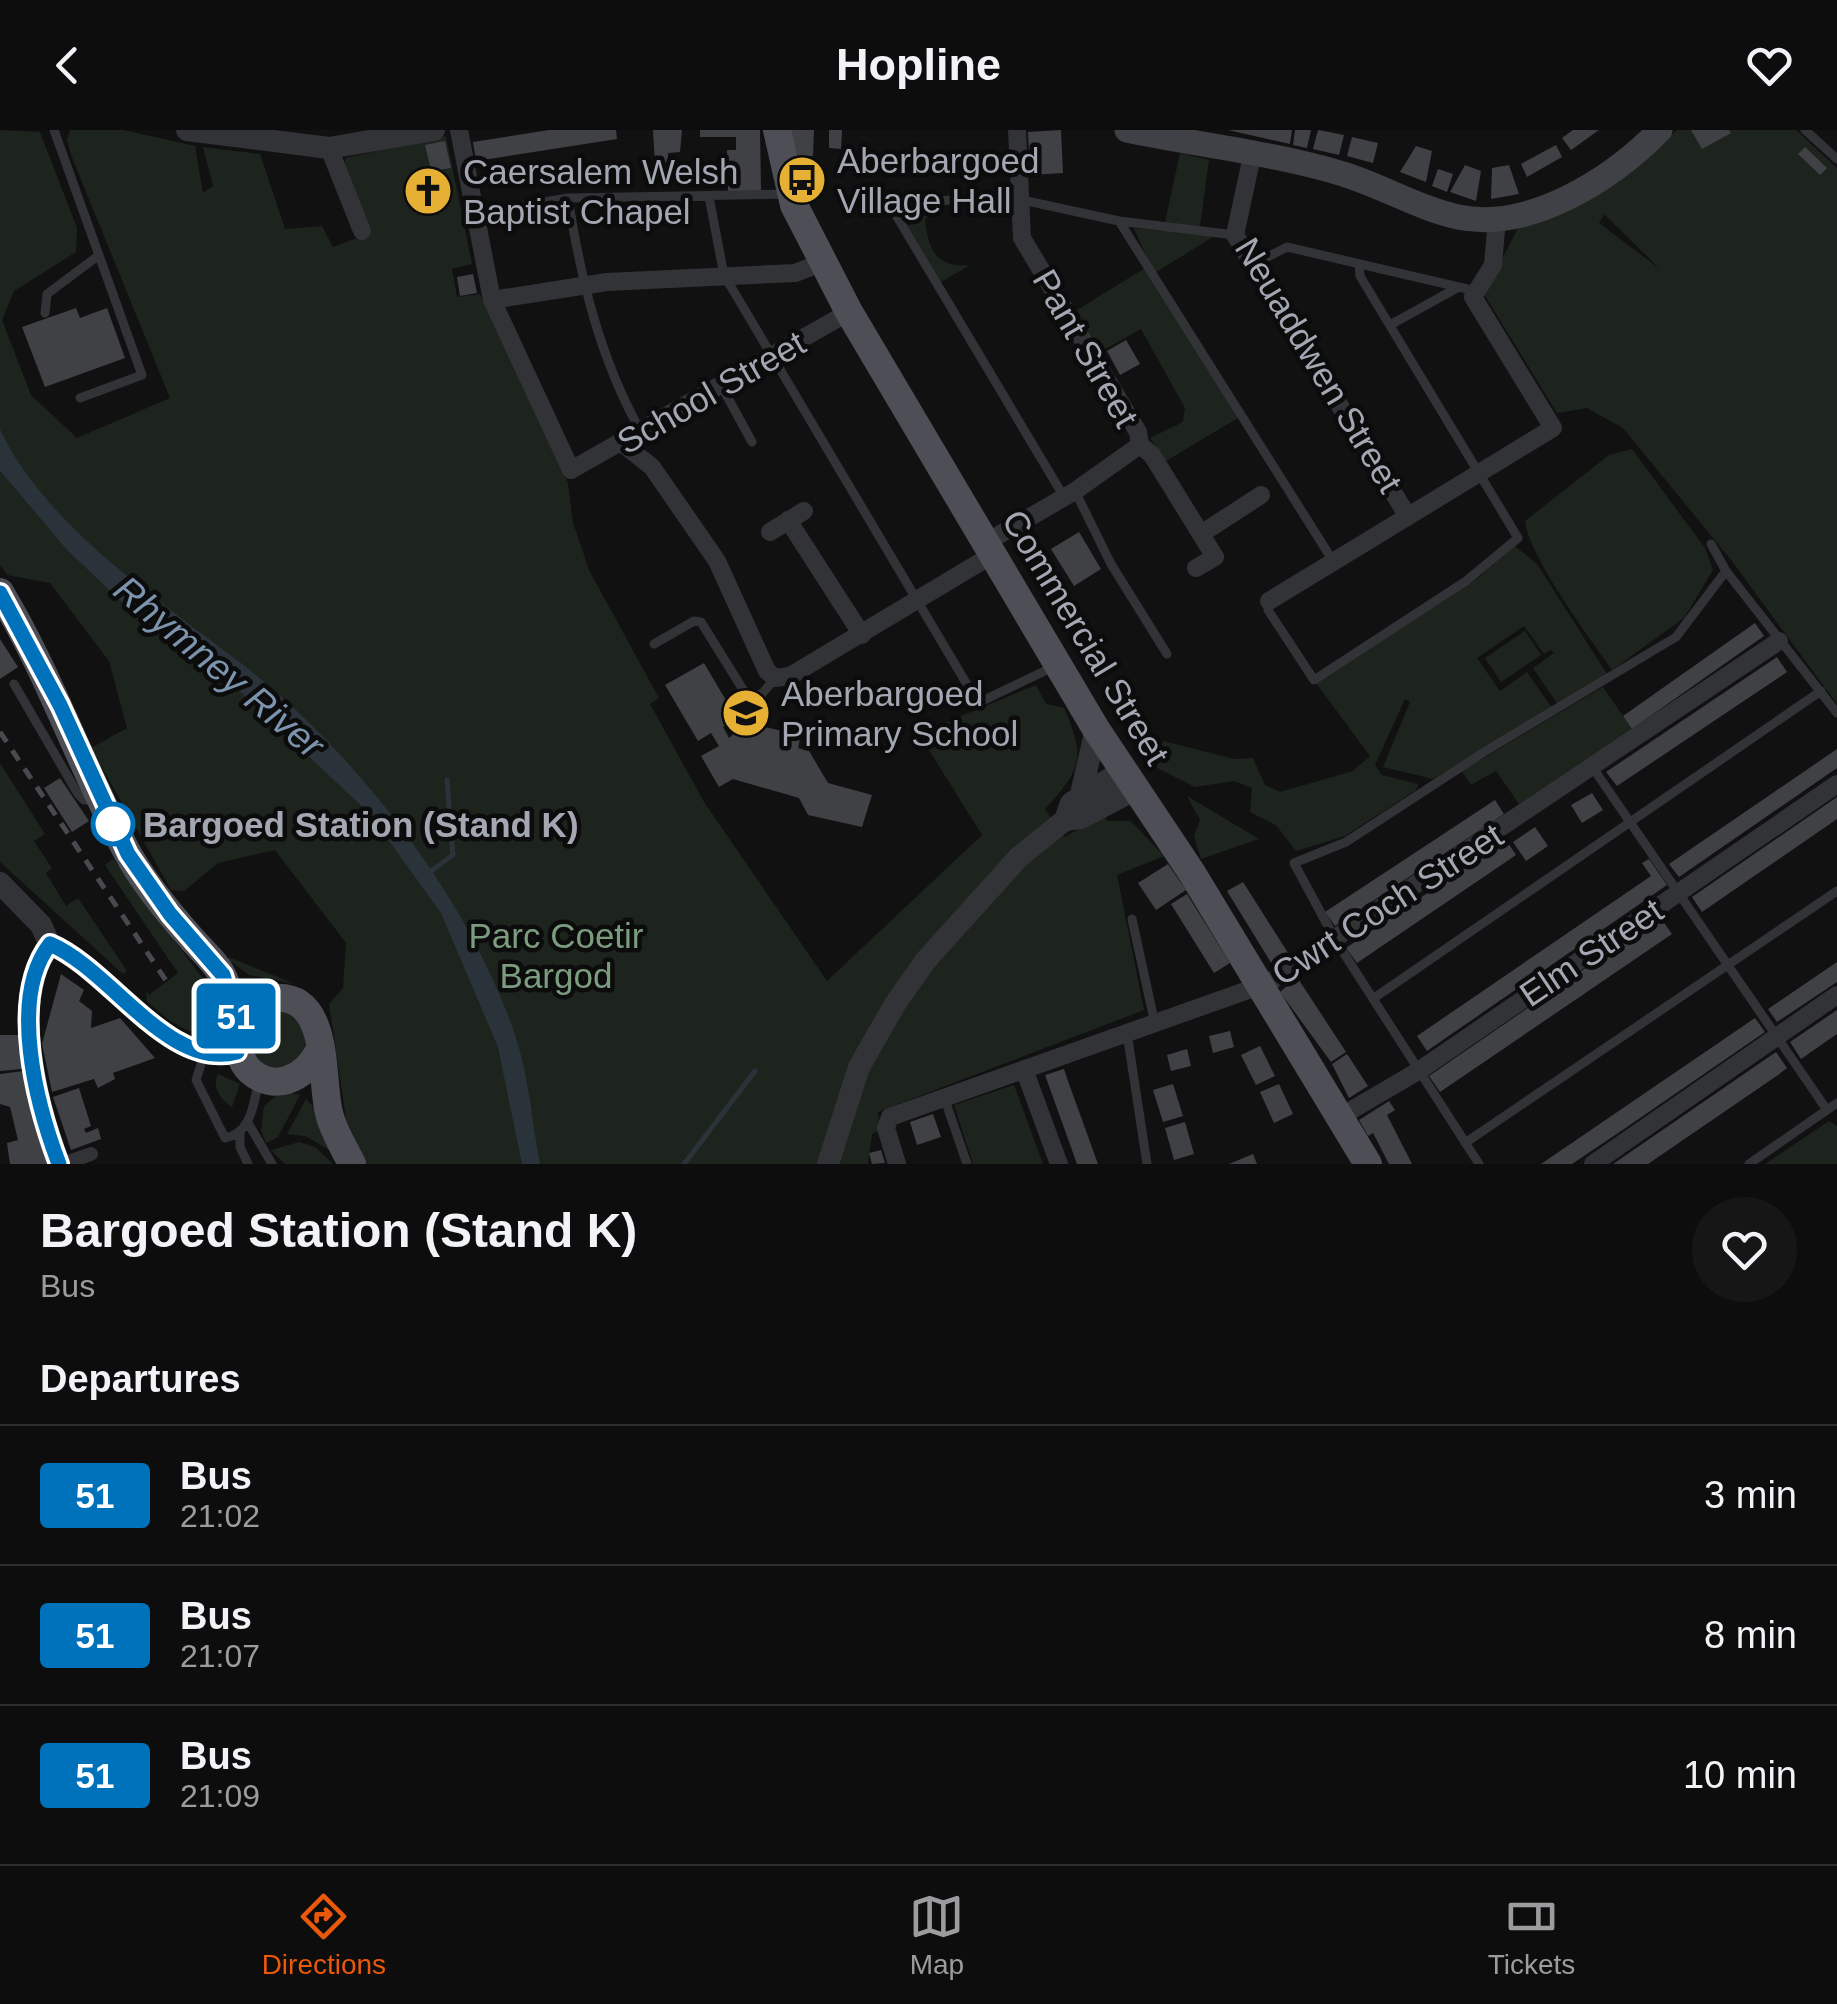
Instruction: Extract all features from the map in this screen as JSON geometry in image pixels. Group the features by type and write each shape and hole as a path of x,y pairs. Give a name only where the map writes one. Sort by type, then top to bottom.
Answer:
{"main road":[{"name":"Commercial Street","path":"777,130 791,194 821,263 849,312 1061,663 1096,729 1342,1116 1368,1164"},
{"path":"1127,130 1343,174 1460,217 1497,218 1533,213 1598,180 1660,130"},
{"path":"0,592 60,705 128,854 160,902 223,975 270,998 294,1001 309,1012 317,1025 329,1114 352,1164"},
{"path":"223,975 246,1068 260,1078 288,1080 304,1072 318,1053"},
{"path":"238,1038 257,1003 270,998"},
{"path":"288,1080 329,1114"}],"street":[{"path":"187,130 329,148 434,130"},
{"path":"458,130 492,300 582,286 795,273 821,263"},
{"name":"Pant Street","path":"776,678 790,676 917,601 1140,445 1138,432 1022,238 1018,130"},
{"path":"329,148 362,230"},
{"name":"Neuaddwen Street","path":"1252,156 1235,235 1408,514"},
{"path":"1269,601 1553,428 1468,289 1492,265 1497,218"},
{"name":"School Street","path":"492,300 571,470 642,434 849,312"},
{"path":"622,444 652,466 707,546 750,627 767,671 776,678"},
{"path":"1140,445 1152,455 1215,556 1196,568"},
{"path":"1201,534 1261,496"},
{"path":"770,532 796,516 862,635"},
{"name":"Cwrt Coch Street","path":"897,1164 886,1128 890,1117 1260,986 1336,940 1779,641"},
{"path":"1081,794 1096,729"},
{"path":"828,1164 849,1091 894,1004 961,918 1019,857 1065,820 1072,802 1081,794 1128,781"},
{"path":"1065,820 1081,818 1128,781"},
{"name":"Elm Street","path":"1342,1116 1420,1070 1837,784"},
{"path":"0,884 41,925 50,944 94,968 160,1030 205,1054 238,1038"},
{"path":"50,944 37,966 30,1040 33,1076 60,1164 90,1154"},
{"path":"1594,1164 1837,995"},
{"path":"1024,1068 1059,1164"}],"lane":[{"path":"54,130 142,375 80,398"},
{"path":"1805,130 1837,159"},
{"path":"474,214 568,198 791,194"},
{"path":"568,198 582,286 624,402 642,434"},
{"path":"709,198 724,275 770,359 978,703 1061,663"},
{"path":"1167,654 893,210 901,199 1020,200 1120,221 1235,235"},
{"path":"1120,221 1333,561"},
{"path":"1252,265 1287,247 1468,289"},
{"path":"44,313 47,294 98,256"},
{"path":"1269,601 1268,610 1314,680 1466,580 1518,538 1360,276 1359,264"},
{"path":"1390,326 1468,289"},
{"path":"722,387 752,442"},
{"path":"1711,544 1726,571 1837,713"},
{"path":"1478,1164 1294,870 1298,859 1346,842 1676,636 1726,571"},
{"path":"654,644 701,622 747,696 762,694 776,678"},
{"path":"14,684 78,794 84,800 103,800"},
{"path":"1374,998 1821,691"},
{"path":"1593,768 1826,1110"},
{"path":"1465,1144 1837,891"},
{"path":"1132,919 1155,1024"},
{"path":"1127,1033 1147,1164"},
{"path":"205,1054 196,1074 198,1086 220,1134 228,1138 240,1134 248,1123 260,1078"},
{"path":"944,1097 967,1164"},
{"path":"1749,1164 1837,1103"},
{"path":"248,1123 272,1164"},
{"path":"240,1134 240,1147 248,1164"}],"green space":[{"name":"Parc Coetir Bargod","path":"0,130 40,132 77,228 76,252 14,291 2,320 31,395 77,438 170,398 71,155 67,140 70,130 123,130 195,146 203,193 213,186 203,147 260,154 285,229 322,226 333,247 371,233 345,169 345,158 446,136 472,264 452,269 457,297 480,294 568,483 573,523 590,572 659,698 650,704 704,802 827,981 982,835 912,723 930,729 1036,685 1046,704 1064,708 1075,739 1073,773 1045,809 1064,837 1105,816 1107,821 1131,821 1164,856 1117,875 1144,1010 878,1112 880,1131 872,1134 868,1164 365,1164 346,1118 329,1004 343,988 346,943 275,850 218,863 184,891 171,890 91,748 127,728 109,661 50,583 7,575 0,565 0,471 67,550 128,608 219,672 292,737 308,722 97,551 58,513 25,472 0,429"},
{"path":"1677,130 1796,130 1837,168 1837,704 1731,560 1623,428 1587,408 1557,413 1484,294 1518,228 1583,201","holes":["1604,215 1660,269 1599,223"]},
{"path":"1180,153 1209,160 1199,234 1216,235 1150,276 1238,418 1166,461 1150,438 1183,422 1185,408 1141,329 1100,352 1077,310 1150,265 1134,228 1163,231"},
{"path":"930,205 936,212 925,219 936,255 949,263 970,265 941,282 908,226 916,221 910,212 902,217 906,208"},
{"path":"1632,449 1705,548 1713,570 1684,618 1612,670 1548,575 1525,521 1609,455"},
{"path":"1515,546 1537,564 1607,674 1558,705 1533,668 1554,653 1551,650 1544,654 1524,626 1477,658 1500,691 1527,672 1552,708 1433,779 1383,767 1410,702 1405,699 1375,765 1382,775 1418,784 1416,790 1345,836 1296,851 1276,825 1250,812 1252,788 1234,781 1195,787 1157,768 1163,741 1234,759 1253,758 1265,785 1280,792 1353,771 1370,756 1316,683 1478,578"},
{"path":"1525,631 1541,655 1501,682 1485,658"},
{"path":"1603,687 1632,729 1519,804 1496,771 1471,785 1462,771"},
{"path":"0,763 45,834 34,841 52,868 46,873 66,906 78,898 127,971 123,974 0,862"},
{"path":"1187,796 1259,839 1201,859 1194,836 1200,820"},
{"path":"113,859 219,1000 222,1025 213,1032 203,1034 183,1028 147,1001 146,991 149,995 178,973 105,865"},
{"path":"226,958 231,958 295,984 249,975"},
{"path":"275,1007 305,1021 307,1054 280,1072 256,1064 248,1035 252,1025"},
{"path":"218,1074 240,1084 232,1107 218,1093"},
{"path":"1014,1085 1043,1164 973,1164 954,1105"},
{"path":"282,1091 300,1095 278,1137 266,1143 261,1130 264,1106"},
{"path":"306,1099 317,1111 331,1151 305,1136 287,1134"},
{"path":"1829,1121 1837,1126 1837,1164 1765,1164"},
{"path":"299,1142 315,1147 333,1164 285,1164 271,1150"}],"water":[{"name":"Rhymney River","path":"0,429 20,465 75,530 284,699 366,784 404,832 439,882 496,986 520,1053 540,1164 522,1164 498,1047 441,913 369,813 219,672 128,608 67,550 0,471"}],"building":[{"path":"549,130 616,130 617,139 476,161 473,142"},
{"path":"653,130 682,130 680,152 668,153 668,163 655,164"},
{"path":"700,130 760,130 761,191 728,192 727,150 736,150 736,137 700,137"},
{"path":"789,130 814,130 813,156 795,156"},
{"path":"829,130 842,130 841,149 829,148"},
{"path":"1061,130 1063,173 1030,175 1028,132"},
{"path":"1228,130 1292,130 1290,144"},
{"path":"1295,130 1311,130 1307,148 1293,145"},
{"path":"1318,130 1344,135 1339,155 1313,149"},
{"path":"1573,130 1599,130 1571,150 1562,138"},
{"path":"1691,130 1729,130 1731,133 1702,149"},
{"path":"1352,137 1378,143 1373,163 1347,156"},
{"name":"Caersalem Welsh Baptist Chapel","path":"445,141 451,168 438,170 446,208 418,214 410,174 431,170 425,145"},
{"path":"1556,145 1562,157 1527,177 1521,164"},
{"path":"1416,146 1432,151 1426,182 1400,172"},
{"path":"1805,147 1827,168 1820,175 1798,154"},
{"path":"1465,165 1481,171 1476,201 1450,192"},
{"path":"1509,165 1519,194 1491,199 1492,168"},
{"path":"1438,169 1453,174 1447,192 1432,186"},
{"path":"473,274 477,293 460,296 457,277"},
{"path":"76,308 80,318 107,308 125,358 45,387 22,327"},
{"path":"1126,340 1140,364 1120,375 1107,351"},
{"path":"1079,532 1101,569 1074,586 1051,549"},
{"path":"1755,623 1764,636 1632,729 1623,716"},
{"path":"0,639 18,667 0,679"},
{"path":"1777,657 1787,672 1617,786 1606,772"},
{"path":"704,663 737,719 723,727 729,738 737,731 748,737 751,724 801,735 798,748 809,751 828,783 872,795 862,827 808,815 799,798 733,779 719,787 701,756 719,746 711,733 698,741 665,685"},
{"path":"1837,749 1837,768 1679,877 1669,864"},
{"path":"60,778 89,821 72,832 44,788"},
{"path":"1592,793 1603,810 1582,823 1571,805"},
{"path":"1837,797 1837,819 1702,912 1692,897"},
{"path":"1495,800 1504,814 1335,926 1325,912"},
{"path":"1535,827 1548,846 1526,861 1513,842"},
{"path":"1506,840 1516,855 1357,963 1346,948"},
{"path":"1649,859 1667,885 1427,1051 1417,1036 1651,876 1642,863"},
{"path":"1168,864 1186,890 1156,910 1138,883"},
{"path":"1243,882 1290,956 1273,966 1227,891"},
{"path":"1187,894 1230,963 1214,973 1171,904"},
{"path":"1660,917 1672,934 1440,1092 1429,1076"},
{"path":"1837,962 1837,982 1777,1022 1768,1009"},
{"path":"61,974 84,990 79,1001 92,1011 91,1028 120,1018 155,1058 113,1073 115,1079 98,1088 94,1079 52,1092 42,1044"},
{"path":"1297,977 1346,1052 1331,1062 1280,992"},
{"path":"1837,1010 1837,1034 1801,1059 1790,1042"},
{"path":"1755,1018 1765,1032 1624,1129 1572,1164 1541,1164"},
{"path":"1230,1031 1234,1047 1213,1053 1209,1036"},
{"path":"0,1035 21,1035 22,1069 0,1071"},
{"path":"1260,1046 1275,1076 1256,1085 1241,1055"},
{"path":"1187,1049 1191,1066 1171,1071 1167,1055"},
{"path":"1776,1052 1787,1068 1778,1075 1648,1164 1613,1164"},
{"path":"1347,1054 1368,1086 1349,1098 1332,1064"},
{"path":"1064,1069 1098,1164 1077,1164 1045,1075"},
{"path":"23,1071 50,1164 10,1164 7,1143 18,1140 10,1107 0,1104 0,1074"},
{"path":"1173,1084 1183,1116 1163,1122 1153,1090"},
{"path":"1279,1084 1293,1114 1274,1123 1260,1092"},
{"path":"79,1088 91,1126 84,1129 86,1133 98,1128 101,1139 71,1150 53,1097"},
{"path":"1389,1101 1395,1110 1387,1115 1412,1164 1389,1164 1373,1133 1368,1136 1359,1120"},
{"path":"933,1114 941,1137 917,1145 910,1122"},
{"path":"1185,1122 1194,1154 1174,1160 1165,1128"},
{"path":"881,1150 885,1163 872,1164 869,1153"},
{"path":"1253,1154 1257,1164 1229,1164"}],"waterway":[{"path":"427,874 453,855 447,780"},
{"path":"684,1164 755,1071"}],"railway":[{"path":"0,732 167,982"}],"bus line":[{"name":"51","path":"0,593 60,705 128,854 160,902 223,975 238,1025 237,1052 205,1054 182,1045 160,1030 94,968 50,944 37,966 30,1040 33,1076 59,1164"}],"place":[{"name":"Aberbargoed Village Hall","path":"802,180"},
{"name":"Caersalem Welsh Baptist Chapel","path":"428,191"},
{"name":"Aberbargoed Primary School","path":"746,713"},
{"name":"Bargoed Station (Stand K)","path":"113,824"}]}
